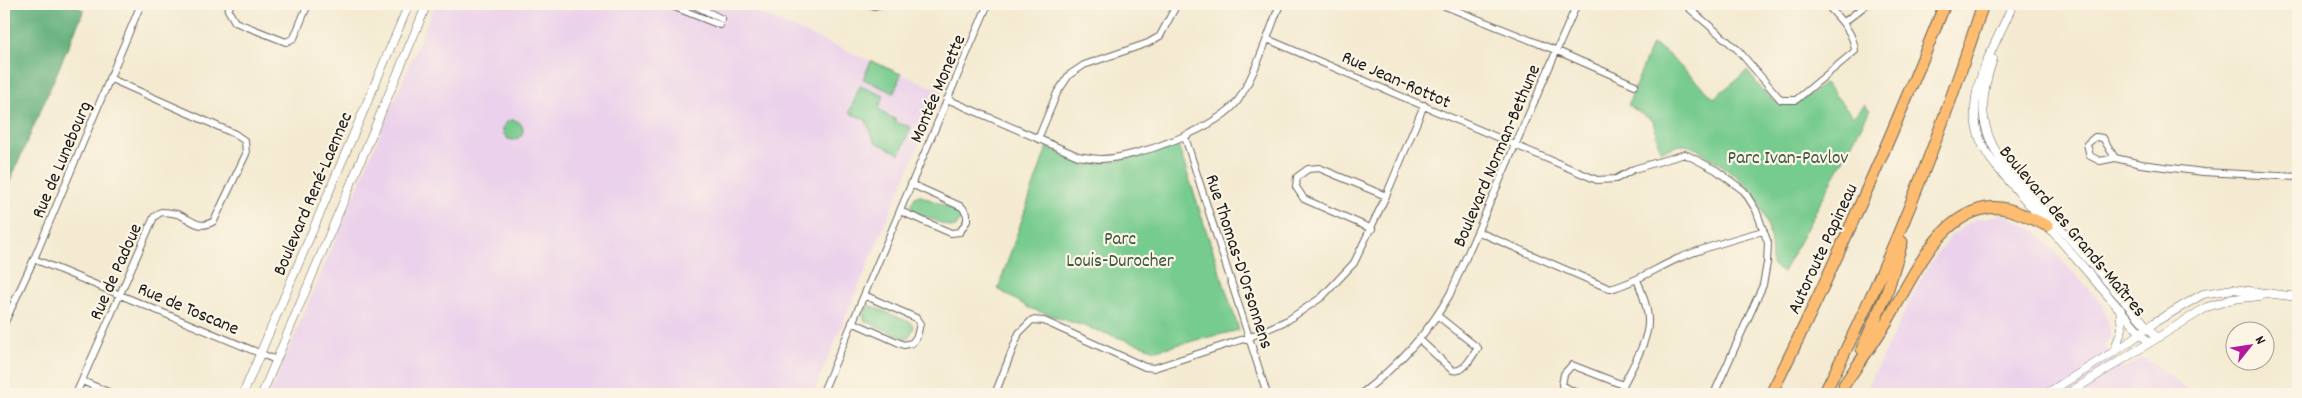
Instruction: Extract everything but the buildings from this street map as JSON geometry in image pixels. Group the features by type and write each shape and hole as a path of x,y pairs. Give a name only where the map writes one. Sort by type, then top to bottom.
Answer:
{"highway":[{"name":"Autoroute Papineau","path":"1771,394 1878,167 1946,4"},
{"path":"1842,389 1886,295 1922,178 1982,4"},
{"path":"1824,394 1881,277 1922,178"},
{"path":"1842,389 1888,319 1931,248 1952,225 1974,212 1996,208 2013,211 2048,226"},
{"path":"1762,394 1810,313"}],"street":[{"name":"Rue de Lunebourg","path":"4,324 34,259 141,4"},
{"path":"230,4 228,10 235,22 286,42 294,38 308,4"},
{"name":"Boulevard René-Laennec","path":"243,394 409,4"},
{"name":"Boulevard René-Laennec","path":"262,394 427,4"},
{"path":"667,4 721,22 692,4"},
{"path":"865,4 875,6 882,4"},
{"name":"Montée Monette","path":"822,394 988,4"},
{"path":"1038,139 1057,93 1069,76 1084,65 1148,44 1160,36 1177,4"},
{"path":"947,99 1078,156 1101,159 1130,154 1185,136 1213,121 1238,100 1267,39 1280,4"},
{"path":"1440,4 1555,50 1635,85"},
{"name":"Boulevard Norman-Bethune","path":"1361,394 1420,340 1438,316 1479,232 1514,144 1577,4"},
{"path":"1684,4 1738,50 1781,100 1790,102 1796,100 1855,51 1855,44 1843,23 1826,4"},
{"path":"1843,23 1867,4"},
{"name":"Boulevard des Grands-Maîtres","path":"2013,4 1978,84 1974,104 1976,125 1983,145 1993,161 2148,342"},
{"name":"Boulevard des Grands-Maîtres","path":"2005,24 1986,79 1983,98 1985,127 1991,144 2004,164 2157,338"},
{"name":"Rue Jean-Rottot","path":"1267,39 1597,180 1616,178 1634,169 1685,154 1716,170 1744,191 1756,210 1768,243 1767,263 1763,285 1714,394"},
{"name":"Rue de Padoue","path":"76,394 154,217 161,212 178,214 196,225 206,226 214,221 246,154 245,141 235,134 110,78"},
{"path":"995,394 1019,333 1032,320 1044,321 1145,367 1154,368 1250,337 1288,320 1322,298 1354,263 1372,228 1424,105"},
{"name":"Rue Thomas-D'Orsonnens","path":"1185,136 1267,394"},
{"path":"2116,158 2103,138 2095,137 2087,144 2088,154 2100,161 2116,158 2188,170 2298,177"},
{"path":"1372,228 1304,199 1296,187 1297,177 1308,169 1318,168 1386,196"},
{"path":"900,212 952,234 960,232 965,225 967,214 962,207 911,184"},
{"path":"1479,232 1610,289 1637,279 1650,271 1702,249 1763,231"},
{"name":"Rue de Toscane","path":"34,259 276,360"},
{"path":"1619,394 1646,335 1648,322 1645,300 1637,279"},
{"path":"2046,394 2191,300 2211,292 2233,289 2298,297"},
{"path":"852,322 904,344 912,343 917,336 920,324 916,318 864,295"},
{"path":"2067,394 2148,342 2216,303 2241,298 2277,295"},
{"path":"2115,349 2122,329 2120,309"},
{"path":"1420,340 1452,370 1457,372 1462,370 1478,348 1438,316"},
{"path":"1578,394 1562,385 1564,374 1572,366 1623,385"},
{"path":"82,382 113,394"}],"shaded area":[{"path":"435,4 737,4 942,91 813,394 270,394"},
{"path":"2003,214 2036,231 2103,305 2112,336 2103,347 2124,369 2142,358 2157,365 2191,394 1864,394 1924,272 1951,236 1972,221"}],"green space":[{"path":"4,4 70,4 84,10 4,195"},
{"name":"Parc Ivan-Pavlov","path":"1652,44 1664,51 1714,98 1747,71 1767,94 1775,101 1783,104 1800,101 1825,83 1853,116 1865,105 1870,110 1783,272 1772,265 1769,230 1758,202 1750,190 1726,168 1694,148 1680,145 1660,151 1653,121 1628,105"},
{"path":"871,61 901,74 894,93 863,79"},
{"path":"860,86 884,96 879,109 884,114 895,119 895,122 911,127 900,154 875,142 865,119 849,113"},
{"path":"513,120 520,123 523,130 520,137 513,140 506,137 503,130 506,123"},
{"name":"Parc Louis-Durocher","path":"1177,142 1239,330 1156,350 1029,308 998,289 1047,147 1085,166 1131,158"},
{"path":"919,195 960,212 962,217 956,227 950,227 913,211 911,204 915,197"},
{"path":"871,306 912,323 914,328 908,338 865,321 863,315 867,307"}]}
